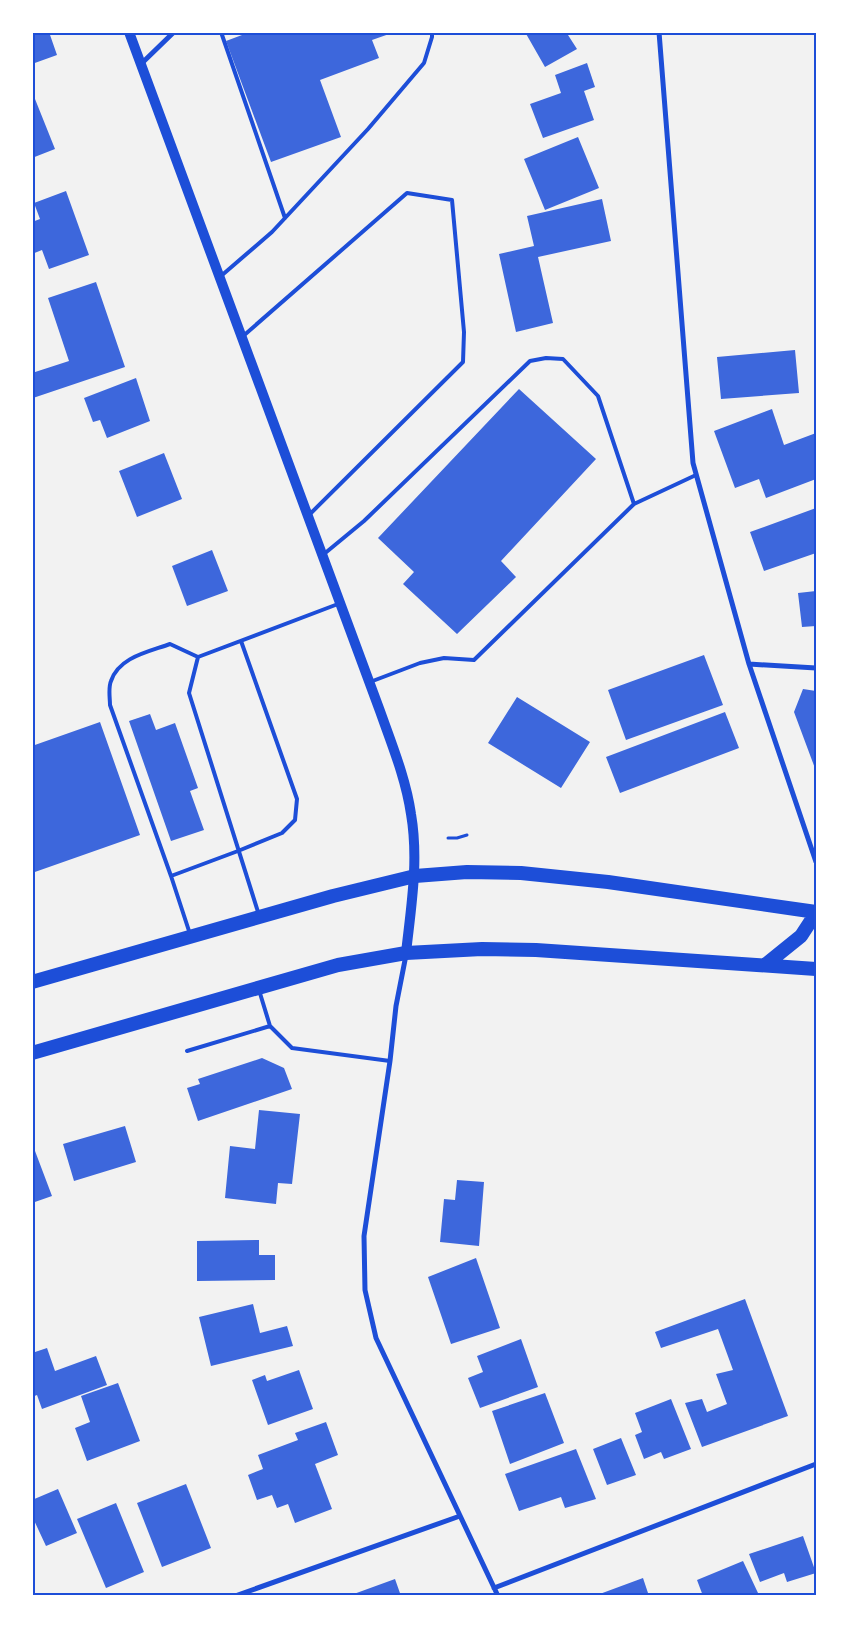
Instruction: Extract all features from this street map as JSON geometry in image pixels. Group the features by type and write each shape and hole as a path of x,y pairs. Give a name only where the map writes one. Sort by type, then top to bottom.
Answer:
{"highway":[{"path":"32,982 370,886 415,876 467,872 521,873 608,882 816,913 801,936 765,965"},
{"path":"32,1053 338,965 406,953 482,949 536,950 816,969"}],"main road":[{"path":"129,32 370,682 404,779 411,814 415,876 406,953"}],"street":[{"path":"140,64 174,32"},
{"path":"659,32 693,462 749,664 816,862"},
{"path":"749,664 816,668"},
{"path":"406,953 396,1006 390,1061 364,1236 365,1290 376,1338 498,1596"},
{"path":"494,1588 816,1464"},
{"path":"235,1596 460,1516"}],"lane":[{"path":"221,32 285,218"},
{"path":"220,278 272,232 368,129 424,63 432,32"},
{"path":"242,338 407,193 452,200 464,332 463,362 308,516"},
{"path":"323,555 364,521 530,361 546,358 562,359 598,396 634,504"},
{"path":"370,682 420,663 444,658 474,660 634,504 696,475"},
{"path":"191,937 110,705 110,683 117,668 134,657 170,644 198,657 340,603"},
{"path":"171,876 282,833 295,820 297,798 241,640"},
{"path":"198,657 189,693 260,917"},
{"path":"259,988 270,1026 292,1048 390,1061"},
{"path":"187,1051 270,1026"}],"path":[{"path":"448,838 466,835"},
{"path":"457,838 458,845"}],"building":[{"path":"32,32 49,32 57,55 32,64"},
{"path":"250,32 392,33 372,40 379,58 320,80 341,137 271,162 226,41"},
{"path":"525,32 572,32 568,35 577,49 545,67"},
{"path":"587,63 595,87 584,91 594,120 543,138 530,104 561,93 555,75"},
{"path":"35,99 55,149 32,158 32,100"},
{"path":"578,137 599,188 545,210 524,159"},
{"path":"66,191 89,255 49,269 42,250 32,254 32,222 40,219 34,203"},
{"path":"602,199 611,241 538,257 553,323 516,332 499,254 534,246 527,216"},
{"path":"96,282 125,367 33,398 32,373 69,361 48,298"},
{"path":"795,350 799,393 721,399 717,357"},
{"path":"136,378 150,421 107,438 100,420 93,422 84,398"},
{"path":"519,389 596,459 501,561 516,577 457,634 403,584 414,572 378,538"},
{"path":"772,409 784,445 816,433 816,479 766,498 759,479 735,488 714,431"},
{"path":"164,453 182,499 137,517 119,471"},
{"path":"816,508 816,553 764,571 750,532"},
{"path":"212,550 228,591 187,606 172,566"},
{"path":"816,591 816,626 802,627 798,593"},
{"path":"704,655 723,705 626,740 608,690"},
{"path":"803,689 816,691 816,771 794,712"},
{"path":"517,697 590,742 561,788 488,743"},
{"path":"725,712 739,748 620,793 606,757"},
{"path":"150,714 156,730 175,723 198,788 190,791 204,830 171,841 129,721"},
{"path":"100,722 140,835 32,873 32,746"},
{"path":"262,1058 284,1068 292,1089 198,1121 187,1088 200,1084 198,1079"},
{"path":"259,1110 300,1114 292,1184 278,1183 276,1204 225,1198 230,1146 255,1149"},
{"path":"125,1126 136,1162 74,1181 63,1144"},
{"path":"32,1143 52,1196 32,1203"},
{"path":"457,1180 484,1182 479,1246 440,1242 444,1199 455,1200"},
{"path":"259,1240 259,1255 275,1255 275,1280 197,1281 197,1241"},
{"path":"476,1258 500,1328 451,1344 428,1277"},
{"path":"745,1299 788,1416 702,1447 685,1403 702,1399 707,1412 727,1404 716,1374 733,1370 718,1329 661,1348 655,1332"},
{"path":"253,1304 260,1333 287,1326 293,1346 211,1366 199,1317"},
{"path":"521,1339 538,1387 480,1408 468,1378 483,1372 477,1356"},
{"path":"47,1348 55,1371 96,1356 107,1385 42,1409 37,1395 32,1397 32,1353"},
{"path":"299,1370 313,1409 268,1425 252,1380 265,1375 267,1381"},
{"path":"118,1383 140,1441 87,1461 75,1428 90,1422 81,1396"},
{"path":"545,1393 564,1443 510,1464 492,1411"},
{"path":"671,1399 691,1449 664,1459 661,1452 644,1459 635,1435 642,1432 635,1413"},
{"path":"326,1422 338,1455 315,1464 332,1509 295,1523 288,1504 277,1508 272,1495 257,1500 248,1475 263,1469 258,1455 298,1440 295,1433"},
{"path":"621,1438 636,1475 607,1485 593,1449"},
{"path":"576,1449 596,1499 565,1508 561,1497 519,1511 505,1474"},
{"path":"186,1484 211,1548 162,1567 137,1503"},
{"path":"58,1489 77,1533 46,1546 32,1516 32,1500"},
{"path":"116,1503 144,1572 106,1588 77,1519"},
{"path":"803,1536 816,1573 787,1582 784,1573 760,1582 749,1554"},
{"path":"743,1561 758,1593 753,1596 703,1596 697,1580"},
{"path":"643,1578 649,1596 597,1596 597,1595"},
{"path":"395,1579 401,1596 351,1596 351,1595"}]}
